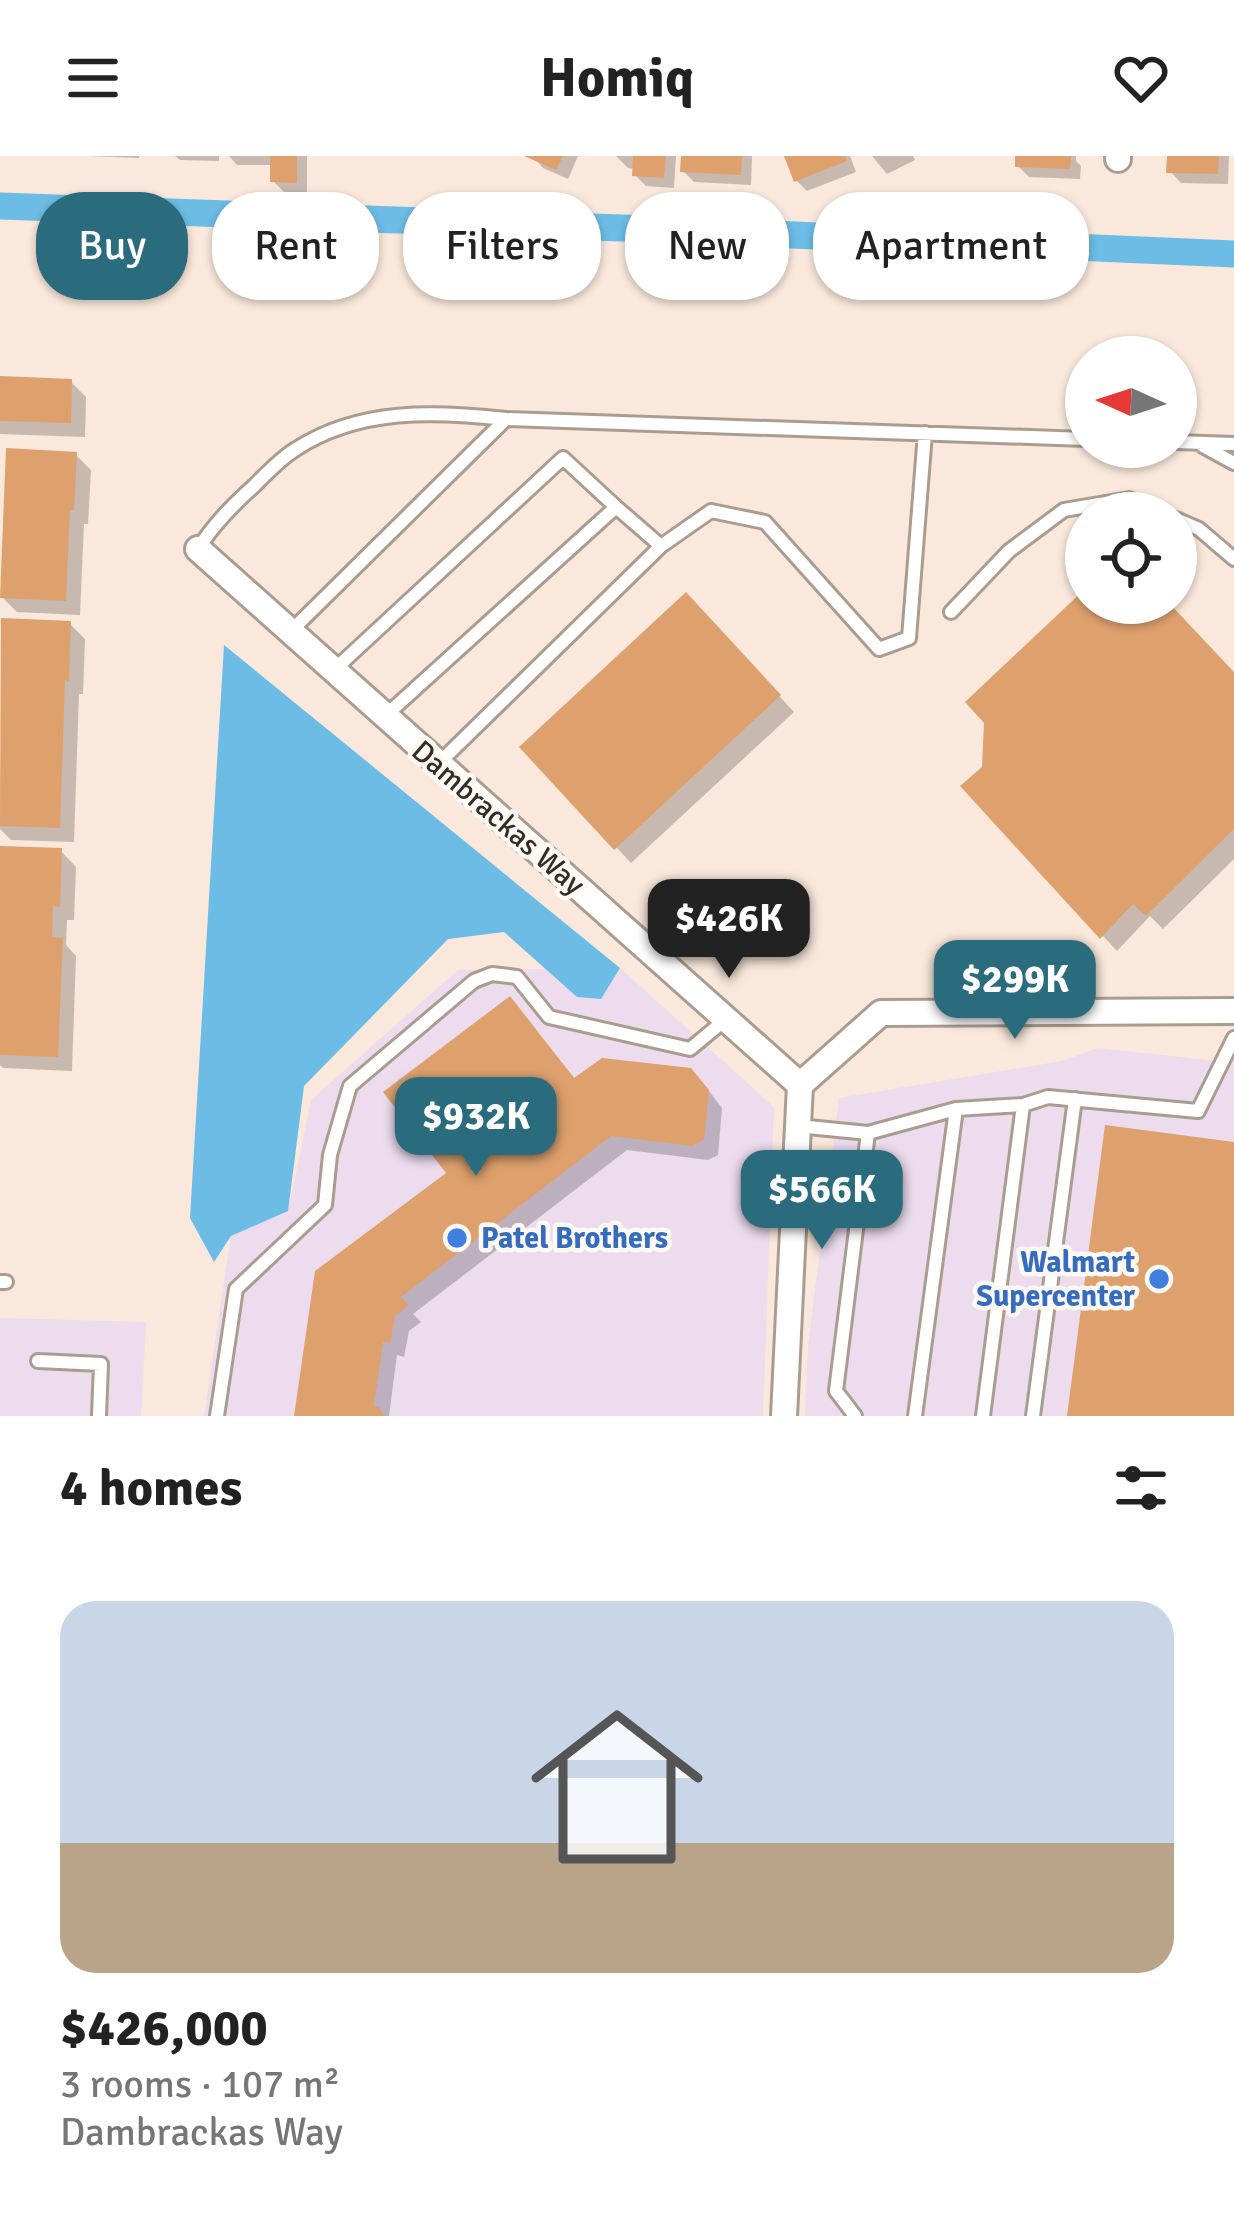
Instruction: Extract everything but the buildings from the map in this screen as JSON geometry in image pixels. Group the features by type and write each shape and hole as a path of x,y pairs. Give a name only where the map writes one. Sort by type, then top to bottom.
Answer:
{"street":[{"name":"Dambrackas Way","path":"198,549 800,1084"},
{"path":"784,1416 800,1084 881,1013 1234,1011"}],"lane":[{"path":"198,549 216,521 295,449 336,429 385,416 446,412 506,419 1065,438"},
{"path":"292,630 506,419"},
{"path":"438,764 661,546 711,511 765,523 879,649 909,638 926,433"},
{"path":"1197,443 1234,444"},
{"path":"1197,444 1234,463"},
{"path":"333,671 563,458 661,546"},
{"path":"384,717 616,507"},
{"path":"951,612 1009,551 1065,510"},
{"path":"1197,529 1234,559"},
{"path":"217,1416 236,1289 325,1205 330,1155 350,1086 474,981 492,974 517,977 548,1017 690,1049 726,1019"},
{"path":"798,1126 868,1133 956,1109 1023,1105 1048,1097 1198,1111 1234,1039"},
{"path":"1033,1416 1075,1099"},
{"path":"983,1416 1023,1105"},
{"path":"915,1416 956,1109"},
{"path":"854,1416 836,1391 868,1133"},
{"path":"38,1361 101,1364 99,1416"}],"shaded area":[{"path":"620,968 774,1107 763,1416 204,1416 231,1236 288,1211 311,1100 458,970"},
{"path":"1098,1048 1234,1063 1234,1416 805,1416 808,1345 839,1098 1062,1061"},
{"path":"0,1318 146,1322 141,1416 0,1416"}],"water":[{"path":"224,645 620,968 601,999 577,997 504,932 448,939 304,1086 288,1211 231,1236 214,1262 190,1218"}],"waterway":[{"path":"0,206 1234,254"}],"place":[{"name":"Patel Brothers","path":"457,1238"},
{"name":"Walmart Supercenter","path":"1159,1279"}]}
